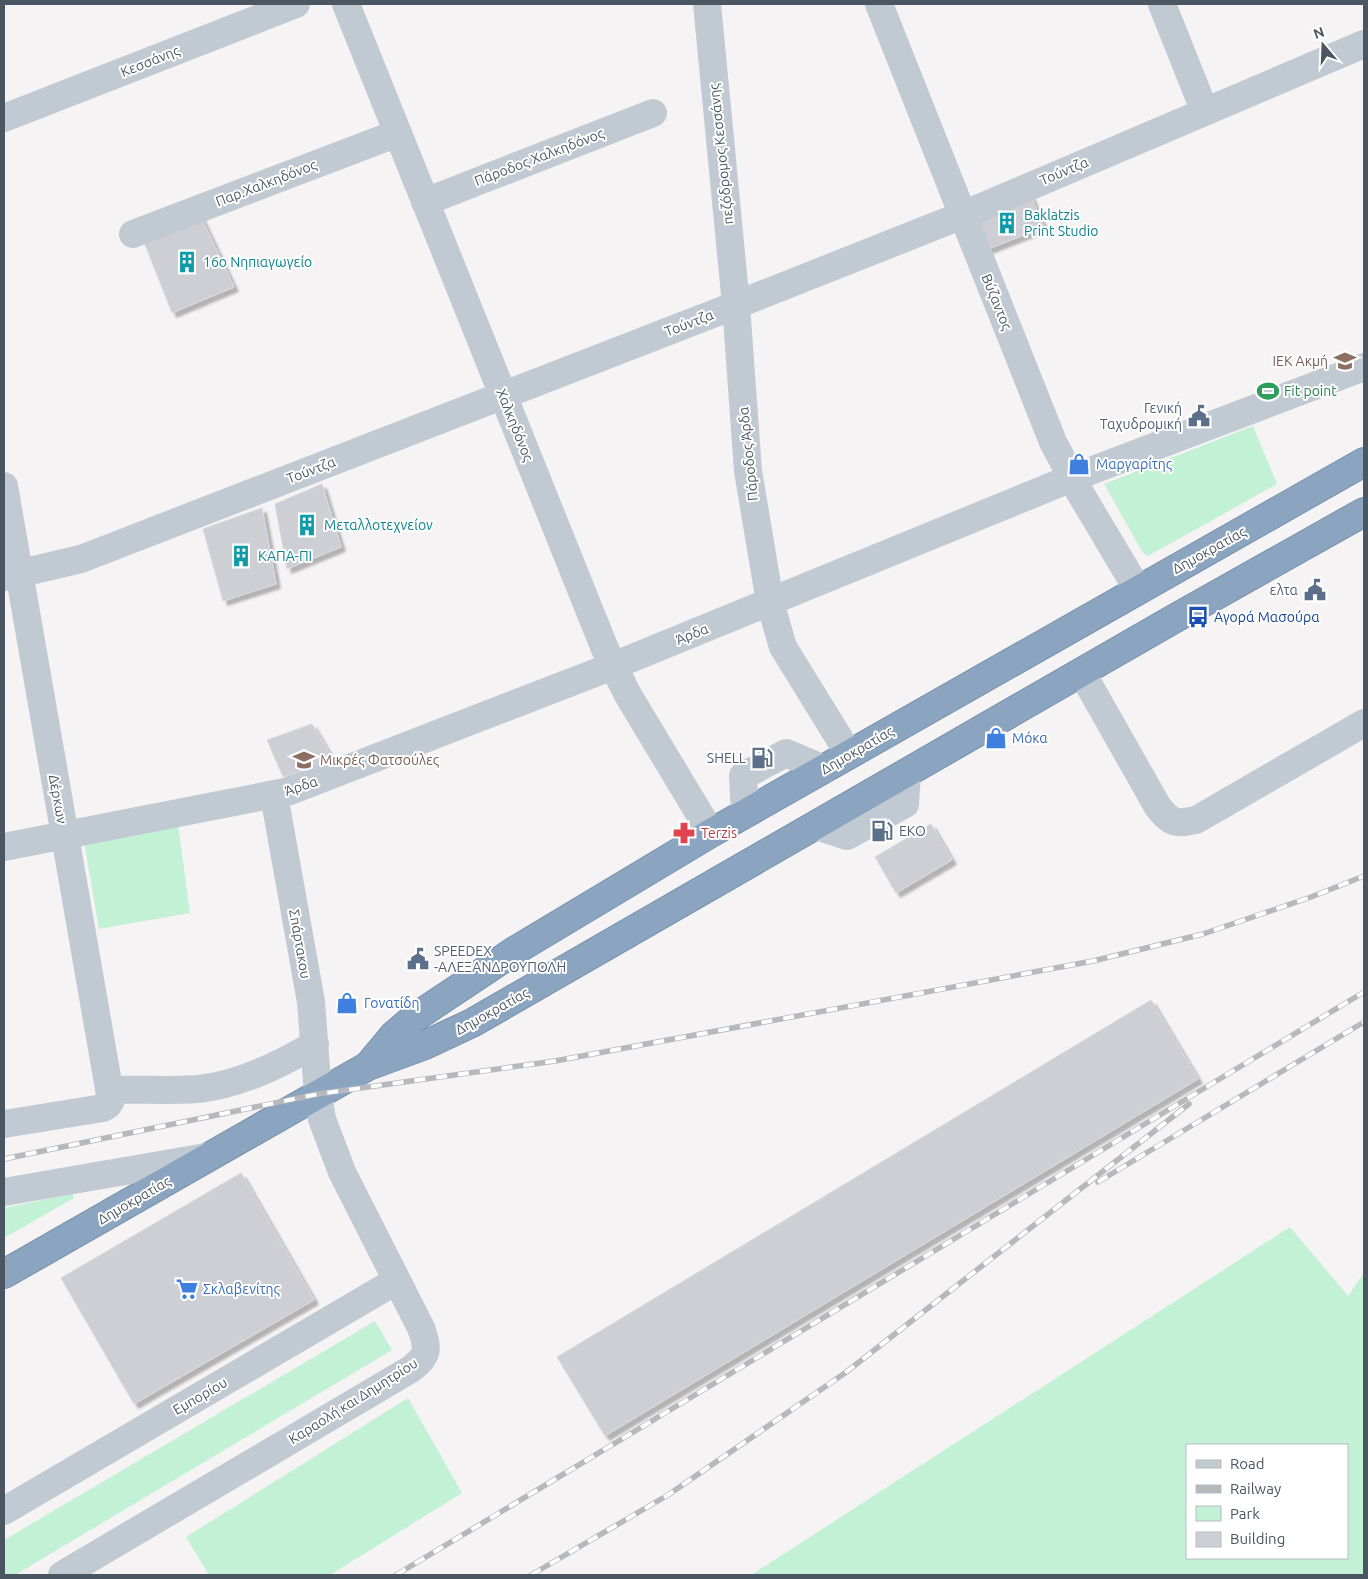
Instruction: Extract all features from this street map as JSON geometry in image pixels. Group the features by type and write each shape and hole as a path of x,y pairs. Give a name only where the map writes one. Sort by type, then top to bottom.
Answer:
{"highway":[{"name":"Δημοκρατίας","path":"368,1066 392,1036 414,1018 516,950 711,833 1364,462"},
{"name":"Δημοκρατίας","path":"4,1274 368,1066 425,1045 472,1023 1364,512"}],"street":[{"name":"Κεσσάνης","path":"4,118 296,4"},
{"name":"Χαλκηδόνος","path":"346,4 613,666 628,695 711,833"},
{"name":"πεζόδρομος Κεσσάνης","path":"707,4 736,305"},
{"name":"Βύζαντος","path":"879,4 1053,442 1138,590"},
{"path":"1162,4 1205,112"},
{"name":"Τούντζα","path":"11,576 81,559 736,305 963,215 1364,44"},
{"name":"Πάροδος Χαλκηδόνος","path":"425,202 653,112"},
{"name":"Παρ.Χαλκηδόνος","path":"133,234 398,133"},
{"name":"Πάροδος Άρδα","path":"736,305 748,471 770,602 783,647 849,754"},
{"name":"Άρδα","path":"4,847 290,791 613,666 1072,478 1364,367"},
{"name":"Δέρκων","path":"4,486 11,576 65,836 106,1099"},
{"path":"1082,672 1158,807 1167,818 1178,823 1196,820 1364,723"},
{"name":"Σπάρτακου","path":"274,795 311,1002 318,1094"},
{"path":"4,1124 106,1099 230,1083 278,1064 315,1044"},
{"name":"Καραολή και Δημητρίου","path":"62,1575 421,1362 425,1354 425,1338 336,1159 322,1119 318,1094"},
{"path":"4,1192 210,1157"},
{"name":"Εμπορίου","path":"4,1511 396,1281"}],"green space":[{"path":"1253,426 1277,484 1148,556 1143,553 1104,484"},
{"path":"178,825 190,913 99,929 84,842"},
{"path":"72,1194 74,1198 4,1238 4,1208"},
{"path":"1290,1227 1348,1296 1364,1273 1364,1575 751,1575"},
{"path":"375,1321 392,1350 15,1575 4,1575 4,1540"},
{"path":"408,1398 462,1493 330,1575 209,1575 186,1537"}],"building":[{"name":"Baklatzis Print Studio","path":"1030,194 1044,227 983,251 970,218"},
{"name":"16ο Νηπιαγωγείο","path":"199,213 234,287 172,313 142,237"},
{"name":"Μεταλλοτεχνείον","path":"322,484 341,547 287,569 275,504"},
{"name":"ΚΑΠΑ-ΠΙ","path":"262,508 276,584 223,601 203,529"},
{"path":"312,724 334,761 283,777 267,740"},
{"path":"931,824 952,860 896,893 875,857"},
{"path":"1151,1000 1198,1079 605,1436 557,1357"},
{"name":"Σκλαβενίτης","path":"241,1173 314,1300 134,1404 61,1278"}],"railway":[{"path":"4,1159 318,1094 555,1061 1093,961 1203,934 1311,897 1364,876"},
{"path":"396,1575 1364,992"},
{"path":"1098,1182 1364,1022"},
{"path":"531,1575 668,1495 845,1373 1189,1104"}],"place":[{"name":"Baklatzis Print Studio","path":"1007,223"},
{"name":"16ο Νηπιαγωγείο","path":"187,262"},
{"name":"ΙΕΚ Ακμή","path":"1345,361"},
{"name":"Fit point","path":"1268,391"},
{"name":"Γενική Ταχυδρομική","path":"1199,416"},
{"name":"Μαργαρίτης","path":"1079,464"},
{"name":"Μεταλλοτεχνείον","path":"307,525"},
{"name":"ΚΑΠΑ-ΠΙ","path":"241,556"},
{"name":"ελτα","path":"1315,590"},
{"name":"Αγορά Μασούρα","path":"1198,617"},
{"name":"Μόκα","path":"996,738"},
{"name":"SHELL","path":"762,758"},
{"name":"Μικρές Φατσούλες","path":"304,760"},
{"name":"EKO","path":"882,831"},
{"name":"Terzis","path":"684,833"},
{"name":"SPEEDEX -ΑΛΕΞΑΝΔΡΟΥΠΟΛΗ","path":"418,959"},
{"name":"Γονατίδη","path":"347,1003"},
{"name":"Σκλαβενίτης","path":"187,1289"}]}
